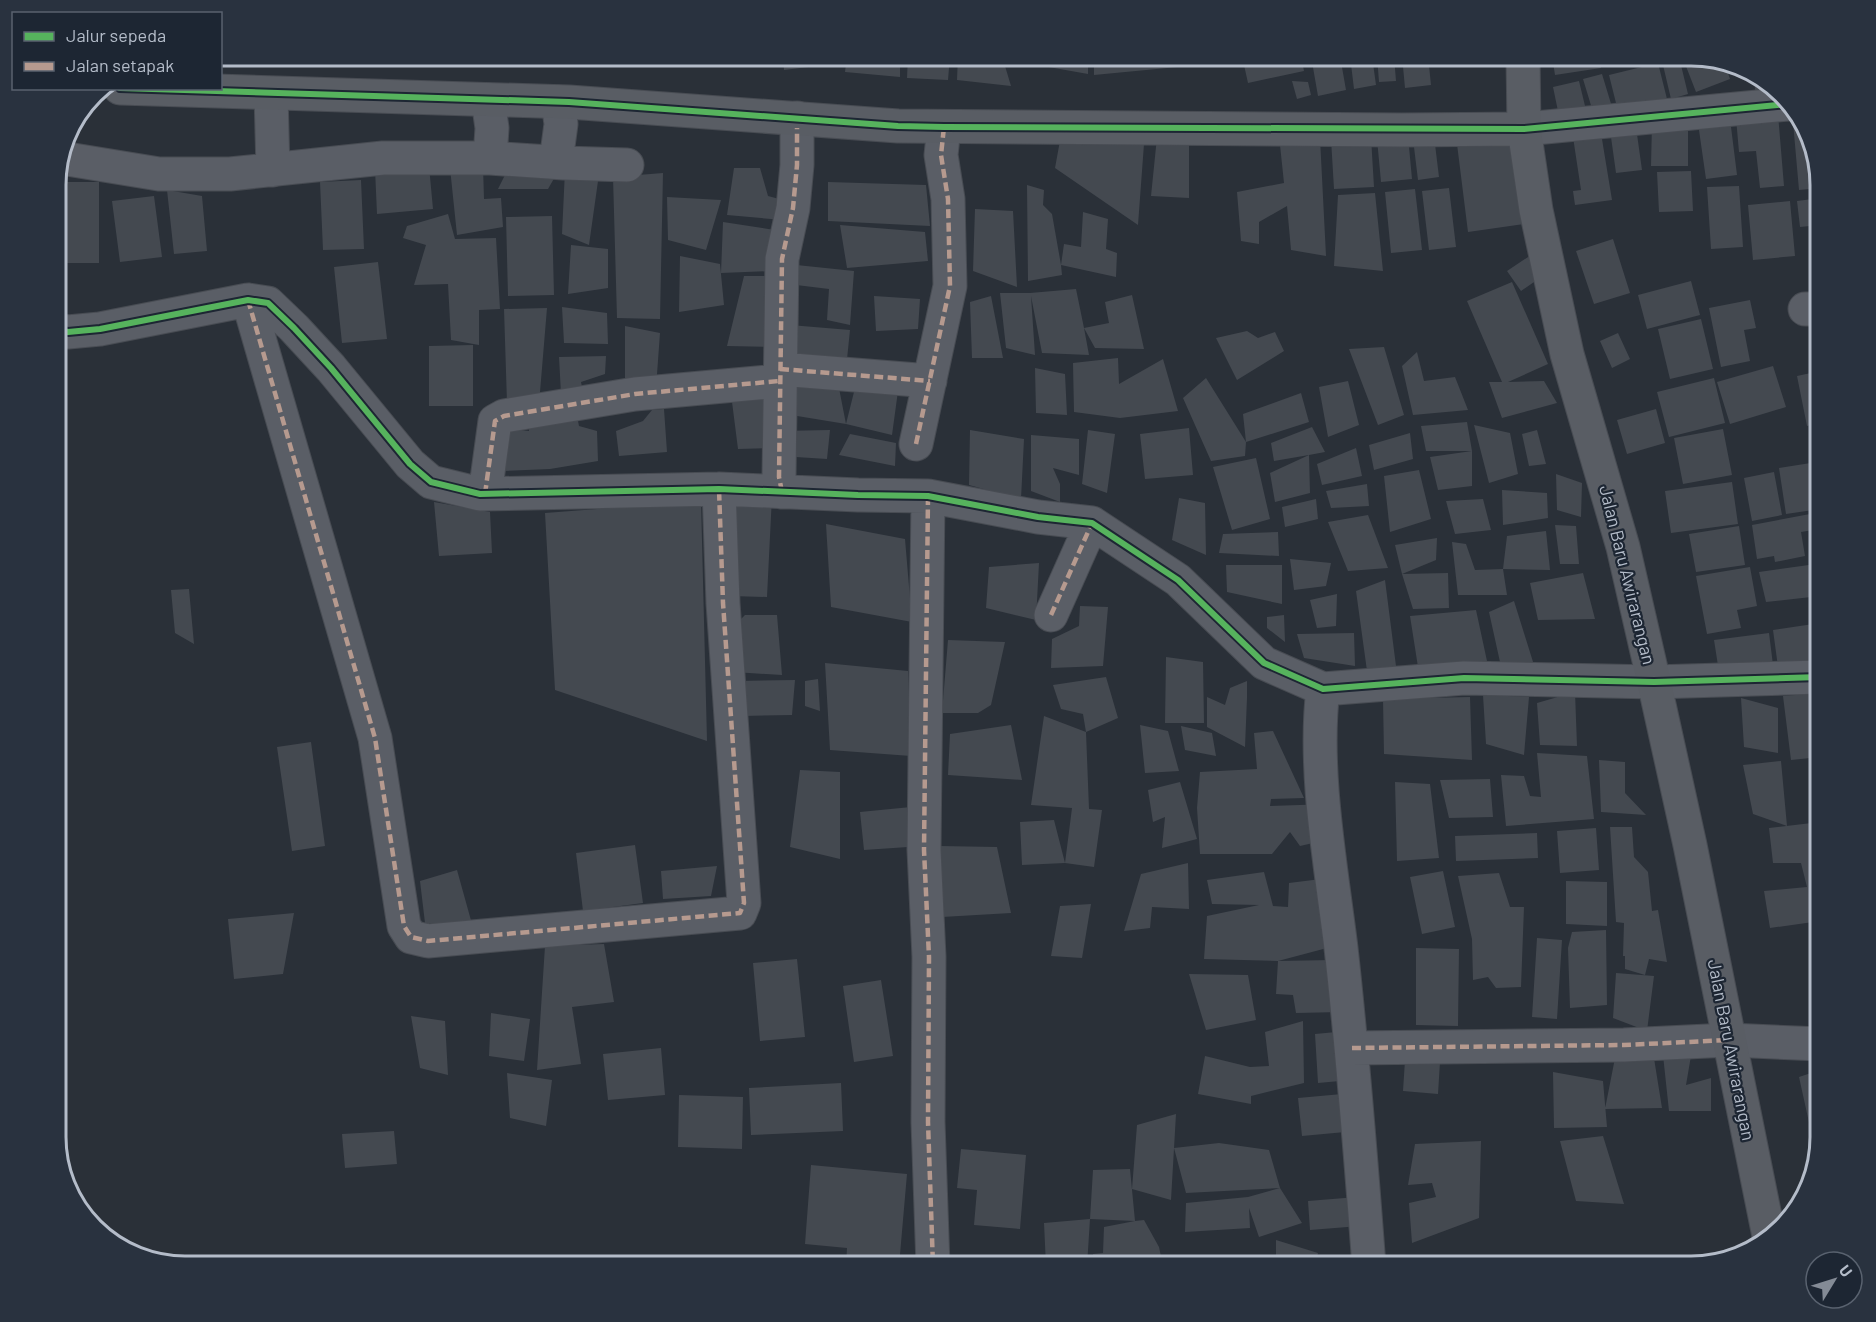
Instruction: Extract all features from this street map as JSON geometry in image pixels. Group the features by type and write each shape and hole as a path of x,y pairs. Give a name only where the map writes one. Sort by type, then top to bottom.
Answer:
{"street":[{"name":"Jalan Baru Awirarangan","path":"1523,66 1524,129 1536,210 1567,354 1623,547 1654,682 1690,845 1767,1227"},
{"path":"139,90 271,102 490,134 797,123 942,141 1524,129 1778,105"},
{"path":"271,102 272,158"},
{"path":"782,492 779,477 782,259 793,208 797,165 797,123"},
{"path":"69,159 159,174 230,174 272,158 383,158 490,134 558,132 627,165"},
{"path":"916,444 950,286 948,199 942,141"},
{"path":"66,332 100,329 248,300 268,303 332,368 410,464 431,482 485,494 719,489 927,496 1038,517 1092,523 1178,580 1264,663 1323,689 1464,678 1654,682 1810,677"},
{"path":"248,300 375,738 404,926 411,938 428,941 740,913 744,903 723,603 719,489"},
{"path":"485,494 495,421 504,416 635,394 780,375 930,381"},
{"path":"927,496 924,850 929,957 928,1122 933,1256"},
{"path":"1051,615 1092,523"},
{"path":"1323,689 1318,723 1324,800 1352,1048 1368,1256"},
{"path":"1352,1048 1624,1045 1729,1040 1810,1044"}],"building":[{"path":"784,66 817,66 784,70"},
{"path":"846,66 900,66 900,77 845,72"},
{"path":"908,66 949,66 948,80 907,78"},
{"path":"958,66 1005,66 1011,86 957,80"},
{"path":"1043,66 1088,66 1088,74"},
{"path":"1094,66 1188,66 1094,75"},
{"path":"1244,66 1303,66 1304,71 1248,83"},
{"path":"1313,66 1342,66 1346,90 1318,96"},
{"path":"1351,66 1373,66 1376,85 1354,89"},
{"path":"1378,66 1395,66 1396,81 1379,82"},
{"path":"1403,66 1429,66 1431,85 1405,88"},
{"path":"1554,66 1601,66 1601,68 1555,75"},
{"path":"1646,66 1659,66 1667,99 1618,111 1609,75"},
{"path":"1663,66 1681,66 1688,94 1671,99"},
{"path":"1686,66 1707,67 1728,72 1730,79 1696,92"},
{"path":"1602,74 1612,107 1593,112 1583,79"},
{"path":"1292,81 1308,82 1311,95 1297,99"},
{"path":"1579,81 1586,110 1559,116 1553,87"},
{"path":"1754,84 1767,94 1756,96"},
{"path":"1778,114 1784,186 1760,188 1756,151 1739,152 1736,118"},
{"path":"1730,119 1737,175 1706,179 1698,123"},
{"path":"1652,123 1688,124 1688,166 1651,166"},
{"path":"1793,124 1804,147 1809,169 1810,189 1799,190"},
{"path":"1636,127 1642,170 1616,173 1610,130"},
{"path":"1601,133 1612,200 1575,205 1573,191 1581,190 1573,137"},
{"path":"1061,135 1144,144 1138,225 1055,168"},
{"path":"1408,136 1412,179 1381,182 1377,139"},
{"path":"1434,136 1439,177 1418,180 1413,139"},
{"path":"1157,137 1189,138 1189,198 1151,196"},
{"path":"1371,137 1374,187 1334,189 1331,139"},
{"path":"1513,137 1524,224 1468,232 1457,144"},
{"path":"1320,138 1326,256 1291,250 1287,206 1259,222 1259,244 1241,241 1237,192 1284,183 1280,145"},
{"path":"429,166 433,209 377,214 375,169"},
{"path":"483,166 484,199 501,198 503,227 457,235 450,168"},
{"path":"734,168 760,168 768,196 783,200 783,220 727,215"},
{"path":"565,170 599,174 589,245 562,234"},
{"path":"1691,171 1693,211 1659,212 1657,172"},
{"path":"506,173 556,175 548,189 498,189"},
{"path":"663,173 660,319 617,318 613,177"},
{"path":"361,180 364,249 323,250 320,182"},
{"path":"66,182 99,182 99,263 66,263"},
{"path":"828,182 926,185 930,226 828,221"},
{"path":"1027,185 1044,190 1043,205 1052,214 1062,275 1028,281"},
{"path":"1739,186 1743,247 1711,249 1707,187"},
{"path":"1449,188 1456,247 1429,250 1422,191"},
{"path":"1415,189 1422,250 1391,253 1385,192"},
{"path":"167,190 202,196 207,251 174,254"},
{"path":"1375,193 1383,271 1334,266 1338,195"},
{"path":"154,196 162,257 120,262 112,201"},
{"path":"667,197 721,200 706,250 668,240"},
{"path":"1810,199 1810,226 1800,227 1797,201"},
{"path":"1790,201 1795,256 1753,260 1748,205"},
{"path":"975,209 1013,211 1017,287 973,271"},
{"path":"1083,212 1108,219 1106,249 1117,253 1116,277 1061,265 1064,244 1081,247"},
{"path":"448,214 455,239 496,238 500,309 479,310 479,345 451,340 448,284 414,285 426,245 403,238 407,226"},
{"path":"552,216 554,295 508,296 506,217"},
{"path":"723,222 781,231 772,271 721,273"},
{"path":"840,225 925,232 928,261 847,268"},
{"path":"1613,239 1630,293 1594,304 1576,251"},
{"path":"571,245 608,249 608,288 568,294"},
{"path":"1531,255 1544,275 1521,291 1507,271"},
{"path":"680,256 720,264 724,305 679,312"},
{"path":"378,262 387,339 342,343 334,267"},
{"path":"787,264 854,271 850,325 827,320 829,289 788,284"},
{"path":"744,276 774,276 775,347 727,346"},
{"path":"1691,281 1700,315 1647,329 1638,295"},
{"path":"1512,282 1548,364 1508,382 1544,381 1557,403 1502,418 1489,382 1502,382 1467,301"},
{"path":"1076,289 1089,355 1042,353 1031,296 1035,355 1006,348 1000,293"},
{"path":"1132,295 1144,349 1095,348 1084,328 1109,323 1105,302"},
{"path":"874,296 920,299 918,329 876,331"},
{"path":"991,296 1003,358 972,358 970,302"},
{"path":"1750,300 1756,328 1744,330 1750,361 1721,367 1709,308"},
{"path":"562,307 607,313 608,344 564,343"},
{"path":"547,308 539,404 507,403 504,309"},
{"path":"1701,319 1713,369 1670,379 1658,329"},
{"path":"790,325 850,330 846,369 780,361"},
{"path":"625,326 660,333 656,388 625,378"},
{"path":"1247,331 1258,338 1275,332 1284,351 1237,380 1216,338"},
{"path":"1618,333 1630,359 1612,368 1600,341"},
{"path":"473,345 473,406 429,406 429,346"},
{"path":"1384,347 1404,415 1378,425 1349,349"},
{"path":"1417,352 1424,381 1455,377 1468,410 1413,415 1402,366"},
{"path":"606,356 605,374 581,382 583,392 561,394 559,357"},
{"path":"1118,358 1119,384 1163,359 1178,411 1120,418 1074,412 1073,363"},
{"path":"1773,366 1786,407 1730,424 1717,382"},
{"path":"1035,368 1065,374 1067,415 1036,413"},
{"path":"1810,373 1810,425 1807,426 1797,376"},
{"path":"792,375 838,383 846,424 791,415"},
{"path":"1206,378 1246,442 1245,456 1211,461 1183,398"},
{"path":"1714,378 1725,423 1669,437 1657,392"},
{"path":"1348,381 1359,425 1328,437 1319,387"},
{"path":"855,388 898,391 892,435 846,424"},
{"path":"1301,393 1309,422 1246,442 1243,414"},
{"path":"731,394 773,394 773,448 738,449"},
{"path":"664,409 667,452 619,456 616,431 643,421 652,410"},
{"path":"1656,409 1665,443 1627,454 1617,420"},
{"path":"576,411 579,426 597,431 598,461 550,469 502,471 500,428 529,431 530,416"},
{"path":"1467,422 1472,451 1426,451 1421,426"},
{"path":"1474,425 1510,433 1518,474 1489,483"},
{"path":"1312,427 1325,452 1274,461 1271,443"},
{"path":"1189,428 1193,475 1145,479 1140,434"},
{"path":"1723,429 1732,475 1683,484 1674,438"},
{"path":"830,430 827,459 780,456 781,431"},
{"path":"970,430 1024,439 1021,499 969,485"},
{"path":"1088,430 1115,434 1107,493 1082,484"},
{"path":"1537,430 1546,464 1529,466 1522,434"},
{"path":"1410,433 1413,459 1374,470 1369,445"},
{"path":"850,434 896,443 895,466 839,455"},
{"path":"1031,435 1079,439 1079,475 1053,468 1060,484 1060,502 1031,491"},
{"path":"1356,448 1362,476 1322,485 1317,464"},
{"path":"1472,451 1472,486 1438,490 1430,457"},
{"path":"1309,455 1310,493 1275,502 1270,473"},
{"path":"1256,458 1270,519 1232,530 1213,467"},
{"path":"1810,463 1810,510 1786,514 1779,468"},
{"path":"1419,470 1431,519 1390,532 1384,476"},
{"path":"1774,472 1782,515 1752,521 1744,478"},
{"path":"1556,474 1582,483 1581,517 1557,510"},
{"path":"1732,482 1738,524 1671,533 1665,491"},
{"path":"1367,484 1369,506 1331,508 1326,491"},
{"path":"1502,490 1547,493 1548,518 1503,525"},
{"path":"729,494 772,496 767,597 731,596"},
{"path":"1179,498 1205,503 1206,555 1172,540"},
{"path":"1316,499 1318,519 1285,527 1282,507"},
{"path":"1483,499 1491,530 1455,534 1446,501"},
{"path":"701,501 707,741 555,690 545,513"},
{"path":"434,502 490,512 492,553 439,556"},
{"path":"1810,514 1810,530 1801,532 1805,556 1775,562 1774,556 1757,559 1752,525"},
{"path":"1368,515 1388,568 1348,571 1328,522"},
{"path":"826,524 905,539 912,622 831,607"},
{"path":"1555,525 1576,526 1579,564 1560,564"},
{"path":"1739,526 1745,565 1696,572 1689,534"},
{"path":"1546,531 1550,570 1503,569 1507,536"},
{"path":"1278,532 1279,556 1219,553 1223,534"},
{"path":"1437,538 1436,560 1402,574 1395,545"},
{"path":"1452,542 1466,544 1475,570 1503,569 1507,595 1458,595"},
{"path":"1290,559 1331,563 1326,586 1294,590"},
{"path":"1039,563 1036,620 986,608 989,567"},
{"path":"1226,565 1282,565 1282,604 1227,592"},
{"path":"1810,565 1810,597 1766,602 1759,572"},
{"path":"1750,567 1757,606 1737,610 1741,628 1707,634 1696,576"},
{"path":"1448,573 1449,608 1413,609 1402,574"},
{"path":"1583,573 1595,619 1538,620 1530,583"},
{"path":"1385,580 1396,666 1367,671 1356,591"},
{"path":"189,589 194,644 175,633 171,590"},
{"path":"1337,594 1336,626 1317,628 1310,600"},
{"path":"1514,601 1534,665 1500,662 1489,612"},
{"path":"1080,606 1108,607 1103,666 1051,668 1052,639 1079,626"},
{"path":"1476,610 1487,661 1418,667 1410,616"},
{"path":"745,615 777,615 782,675 734,672 732,628"},
{"path":"1284,615 1285,642 1267,628 1267,617"},
{"path":"1810,624 1810,662 1778,667 1773,630"},
{"path":"1354,633 1355,666 1304,658 1297,634"},
{"path":"1769,633 1773,665 1719,672 1714,640"},
{"path":"948,640 1005,642 991,705 978,713 942,713"},
{"path":"1166,657 1203,662 1204,723 1165,723"},
{"path":"825,663 908,671 911,756 830,750"},
{"path":"1106,677 1118,718 1086,732 1083,714 1061,709 1053,685"},
{"path":"818,679 820,711 805,706 805,681"},
{"path":"795,680 792,715 742,716 737,681"},
{"path":"1247,681 1245,747 1207,727 1207,697 1225,705 1230,688"},
{"path":"1575,692 1577,746 1540,745 1537,703"},
{"path":"1810,694 1810,758 1791,760 1783,696"},
{"path":"1483,695 1529,697 1524,755 1486,744"},
{"path":"1470,697 1472,760 1384,754 1383,699"},
{"path":"1741,698 1778,708 1778,753 1744,747"},
{"path":"1044,716 1086,732 1089,809 1102,810 1094,867 1065,863 1072,808 1031,805"},
{"path":"1011,725 1022,780 948,775 950,734"},
{"path":"1140,725 1168,731 1179,771 1145,773"},
{"path":"1181,726 1212,733 1216,756 1185,750"},
{"path":"1273,731 1304,798 1271,799 1270,806 1329,804 1335,838 1300,846 1290,832 1272,854 1200,854 1197,808 1200,772 1257,769 1254,733"},
{"path":"311,742 325,846 292,851 277,747"},
{"path":"1537,753 1587,756 1594,819 1506,826 1501,775 1524,776 1530,796 1541,797"},
{"path":"1599,760 1625,762 1625,793 1646,815 1601,812"},
{"path":"1781,761 1787,826 1753,814 1743,765"},
{"path":"800,770 840,772 840,859 790,847"},
{"path":"1490,779 1493,817 1449,818 1440,780"},
{"path":"1180,782 1197,839 1162,848 1165,817 1153,822 1148,790"},
{"path":"1395,782 1430,784 1439,858 1397,861"},
{"path":"911,807 908,847 864,850 860,812"},
{"path":"1054,820 1065,863 1022,865 1020,822"},
{"path":"1810,823 1810,922 1770,928 1764,891 1807,887 1801,863 1773,863 1769,828"},
{"path":"1610,827 1632,827 1634,857 1648,872 1652,911 1658,910 1667,962 1649,959 1645,975 1625,969 1624,923 1616,922"},
{"path":"1596,828 1599,870 1560,873 1557,831"},
{"path":"1537,833 1538,858 1456,861 1455,836"},
{"path":"635,845 643,903 583,911 576,853"},
{"path":"939,846 997,847 1011,913 942,917"},
{"path":"1188,863 1189,909 1152,907 1150,928 1124,931 1141,874"},
{"path":"717,866 711,896 663,899 661,871"},
{"path":"457,870 472,924 425,923 420,881"},
{"path":"1443,871 1455,927 1422,934 1410,877"},
{"path":"1264,872 1273,906 1288,907 1289,883 1321,879 1327,948 1278,961 1204,959 1207,916 1259,905 1212,904 1207,880"},
{"path":"1499,873 1510,907 1524,907 1521,987 1496,988 1488,977 1473,980 1472,939 1458,876"},
{"path":"1566,881 1607,882 1607,926 1566,924"},
{"path":"1091,904 1082,958 1051,956 1060,906"},
{"path":"294,913 283,974 234,979 228,919"},
{"path":"1606,930 1607,1005 1570,1008 1568,948 1572,932"},
{"path":"1537,938 1562,940 1557,1019 1532,1017"},
{"path":"604,944 614,1002 572,1007 581,1064 537,1070 545,946"},
{"path":"1416,948 1459,949 1458,1026 1416,1025"},
{"path":"797,959 805,1037 760,1041 753,963"},
{"path":"1333,960 1341,1012 1296,1013 1293,995 1276,994 1278,961"},
{"path":"1616,973 1654,976 1647,1031 1613,1018"},
{"path":"1189,974 1248,975 1256,1020 1206,1030"},
{"path":"881,980 893,1056 854,1062 843,986"},
{"path":"491,1013 530,1019 524,1061 489,1056"},
{"path":"411,1016 445,1021 448,1075 420,1068"},
{"path":"1303,1021 1304,1083 1251,1096 1251,1104 1198,1094 1205,1056 1250,1067 1269,1066 1265,1032"},
{"path":"1347,1031 1351,1080 1318,1083 1315,1034"},
{"path":"661,1048 665,1095 608,1100 603,1054"},
{"path":"1692,1050 1686,1085 1711,1078 1711,1111 1669,1111 1663,1055"},
{"path":"1653,1052 1662,1108 1605,1109 1615,1058"},
{"path":"1405,1060 1440,1062 1438,1094 1403,1091"},
{"path":"1553,1072 1603,1081 1607,1127 1554,1128"},
{"path":"507,1073 552,1080 546,1126 510,1118"},
{"path":"1810,1073 1810,1127 1799,1077"},
{"path":"841,1083 843,1131 751,1135 749,1088"},
{"path":"1353,1093 1356,1131 1302,1136 1298,1098"},
{"path":"679,1095 743,1097 742,1149 678,1147"},
{"path":"1176,1114 1171,1200 1132,1189 1137,1125"},
{"path":"394,1131 397,1164 345,1168 342,1134"},
{"path":"1603,1136 1624,1204 1576,1201 1560,1141"},
{"path":"1481,1141 1479,1218 1412,1243 1409,1203 1436,1197 1432,1183 1408,1185 1415,1144"},
{"path":"1219,1143 1269,1150 1280,1188 1186,1193 1174,1148"},
{"path":"961,1149 1026,1155 1020,1229 974,1225 977,1190 957,1188"},
{"path":"811,1165 907,1174 900,1256 847,1256 847,1248 805,1244"},
{"path":"1130,1169 1135,1221 1090,1219 1093,1170"},
{"path":"1280,1188 1302,1223 1259,1237 1249,1208 1250,1228 1185,1232 1186,1203 1248,1197"},
{"path":"1357,1197 1360,1226 1310,1230 1308,1201"},
{"path":"1090,1219 1088,1256 1046,1256 1044,1223"},
{"path":"1144,1220 1159,1247 1161,1256 1093,1256 1093,1254 1103,1253 1104,1227"},
{"path":"1276,1240 1318,1253 1317,1256 1276,1256"}],"marked path":[{"path":"916,444 950,286 948,199 941,155 944,127"},
{"path":"782,492 779,477 782,259 793,208 797,165 797,128"},
{"path":"248,300 375,738 404,926 411,937 428,941 740,913 744,903 723,603 719,489"},
{"path":"780,369 930,381"},
{"path":"485,494 495,421 504,416 635,394 779,381"},
{"path":"928,496 924,850 929,957 928,1122 933,1256"},
{"path":"1051,615 1092,523"},
{"path":"1352,1048 1624,1045 1729,1040"}],"cycle path":[{"path":"184,90 569,102 898,126 944,127 1524,129 1778,105"},
{"path":"66,332 100,329 248,300 268,303 331,368 410,464 431,482 480,494 719,489 928,496 1038,517 1092,523 1178,580 1264,663 1323,689 1464,678 1654,682 1810,677"}]}
